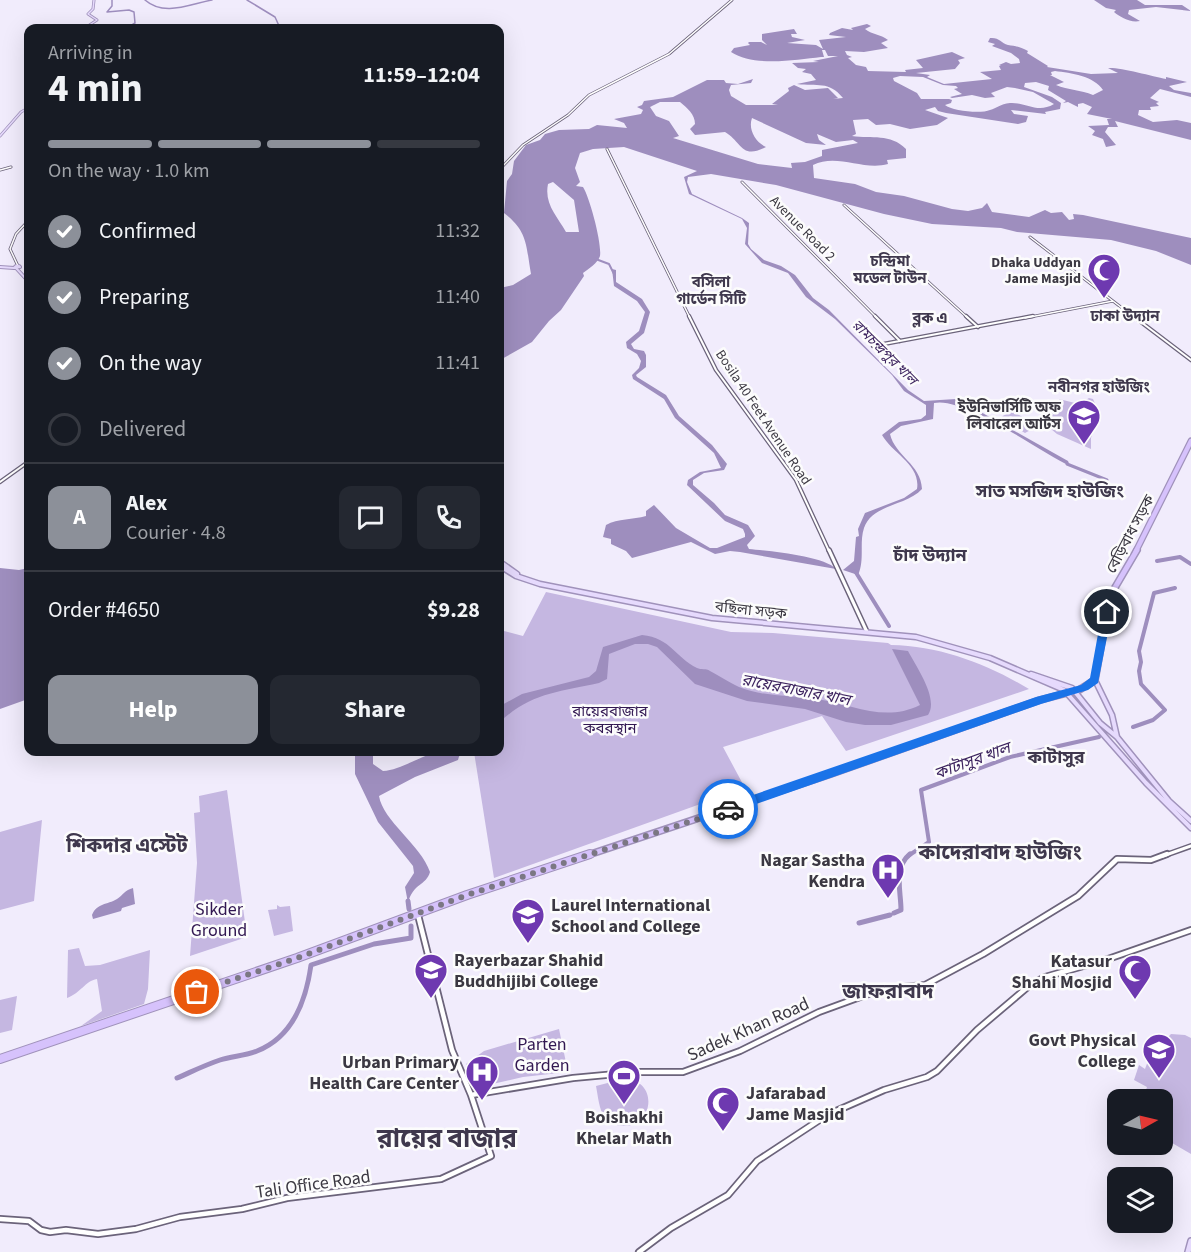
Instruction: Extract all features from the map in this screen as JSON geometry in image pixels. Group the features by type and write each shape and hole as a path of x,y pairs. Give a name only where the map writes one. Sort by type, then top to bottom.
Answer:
{"highway":[{"name":"বেড়িবাধ সড়ক","path":"1095,680 1110,596 1141,543 1191,441"},
{"path":"0,1059 297,958 418,913 1084,688 1095,680"}],"main road":[{"path":"91,24 97,20 88,14 93,9 94,0"},
{"path":"0,136 24,110"},
{"path":"0,267 17,268 24,276"},
{"name":"বছিলা সড়ক","path":"504,566 523,578 554,587 712,618 940,642 1072,691"},
{"path":"1095,680 1117,729 1117,737"},
{"path":"1072,691 1100,723 1117,737 1154,782 1191,821"},
{"path":"1072,691 1084,714 1119,750 1148,785 1191,828"},
{"path":"1148,785 1154,782"},
{"path":"1188,1252 1191,1241"}],"street":[{"path":"504,166 523,145 568,115 589,95 669,54 732,0"},
{"name":"Bosila 40 Feet Avenue Road","path":"607,149 716,370 796,480 867,633"},
{"path":"0,170 11,167"},
{"name":"Avenue Road 2","path":"742,182 900,341"},
{"path":"844,205 978,327"},
{"path":"17,268 10,251 12,241 24,226"},
{"path":"1030,237 1191,360"},
{"path":"873,346 1113,301"},
{"path":"0,482 24,465"},
{"name":"Sadek Khan Road","path":"471,1095 573,1078 638,1072 683,1072 740,1051 819,1012 864,995 882,989 925,985 983,954 1078,896 1117,859 1150,860 1191,846"},
{"path":"418,913 452,1050 471,1095"},
{"path":"639,1252 671,1228 728,1195 757,1161 827,1115 884,1090 927,1077 937,1071 977,1030 1030,985 1045,977 1108,959 1191,930"},
{"name":"Tali Office Road","path":"0,1220 29,1221 41,1230 50,1232 66,1230 98,1234 136,1229 180,1217 242,1209 287,1198 441,1179 490,1156 471,1095"}],"green space":[{"path":"1089,398 1093,399 1099,413 1091,438 1091,449 1057,434 1045,424 1046,414 1058,408 1053,405 1046,407 1043,403 1053,401 1058,405 1061,403 1059,399 1079,404"},
{"path":"1012,411 1038,426 1025,433 999,418"},
{"name":"রায়েরবাজার কবরস্থান","path":"546,592 731,632 773,633 888,643 928,649 980,664 1029,689 846,751 822,716 723,747 745,788 494,878 475,756 504,756 504,631 523,636"},
{"name":"Sikder Ground","path":"227,790 247,937 190,956 197,863 194,813 200,812 199,796"},
{"path":"42,820 34,901 0,910 0,832"},
{"path":"277,905 290,906 293,931 274,936 268,910 277,909"},
{"path":"79,948 85,966 100,965 150,950 148,989 144,1004 81,1026 102,1011 97,979 67,998 68,950"},
{"path":"17,996 12,1030 0,1033 0,1000"},
{"name":"Parten Garden","path":"559,1029 568,1072 523,1077 475,1088 466,1064 484,1051"},
{"path":"1171,1034 1191,1038 1191,1154 1173,1144 1173,1089 1146,1089 1147,1087 1134,1080 1139,1065 1145,1069 1148,1061 1153,1064 1154,1060 1162,1058"},
{"name":"Boishakhi Khelar Math","path":"623,1079 635,1081 643,1086 647,1094 646,1112 633,1125 622,1126 608,1121 600,1107 596,1086"}],"shaded area":[{"path":"1094,0 1137,0 1145,5 1182,5 1191,11 1156,7 1129,10 1128,14 1140,21 1133,21 1122,18 1114,12 1116,10 1106,8"},
{"path":"867,24 871,26 865,29 888,40 881,43 888,48 864,52 845,51 852,57 848,58 856,65 866,67 868,71 906,72 905,70 923,68 916,60 952,52 965,58 958,60 960,63 955,69 916,73 930,75 927,77 944,84 992,79 980,72 1001,70 999,66 1001,65 999,65 1006,62 1020,63 1019,59 1011,53 992,46 995,44 988,42 990,38 993,38 1028,51 1027,53 1047,67 1091,74 1118,73 1108,68 1113,68 1166,79 1166,77 1187,82 1169,86 1174,90 1191,93 1191,97 1160,89 1150,98 1159,102 1156,103 1159,106 1150,107 1151,110 1139,110 1138,115 1153,122 1177,120 1191,123 1191,140 1115,121 1118,127 1108,127 1105,132 1116,145 1106,147 1103,139 1092,135 1095,131 1088,126 1109,125 1107,119 1112,119 1087,114 1092,107 1083,103 1078,104 1078,107 1068,102 1063,103 1066,101 1048,90 1049,86 1036,82 1025,83 1024,87 1052,97 1061,103 1060,109 1045,112 1046,114 1011,110 1014,114 1028,116 1026,122 1018,124 946,113 938,111 935,107 925,110 948,118 937,125 910,129 890,124 876,125 868,119 853,120 856,134 852,136 894,141 906,149 906,158 887,160 888,164 879,166 841,161 813,165 814,178 855,184 876,192 904,196 952,209 968,211 982,208 987,203 992,212 1029,217 1045,210 1051,213 1062,212 1069,220 1074,219 1073,214 1083,215 1191,238 1191,265 1156,251 1111,240 1017,232 1001,228 932,224 884,214 776,185 711,174 688,177 687,182 692,194 742,218 749,223 748,244 751,249 764,260 781,266 795,275 813,298 829,310 908,390 924,401 956,399 963,402 1068,461 1070,466 964,408 947,403 934,403 933,419 901,426 890,434 897,448 913,466 921,480 922,489 916,495 874,514 868,520 864,528 858,575 843,570 854,561 856,537 859,536 858,529 865,513 904,498 917,489 915,473 882,435 899,422 921,419 926,415 926,405 904,391 892,375 835,319 806,297 788,273 762,263 745,244 747,228 742,219 689,194 684,177 697,171 624,147 593,149 580,153 575,168 580,182 576,186 583,187 589,201 597,232 599,259 583,273 584,276 561,310 532,342 504,358 504,287 513,285 531,274 527,247 522,233 504,213 507,181 512,174 514,161 526,145 540,140 545,134 559,130 589,129 597,125 627,128 624,123 614,119 641,114 643,110 637,107 644,101 673,97 707,80 724,80 726,83 738,84 753,79 751,83 731,85 729,90 731,96 746,105 778,105 772,104 794,85 805,90 828,88 838,98 833,99 843,98 827,86 797,84 816,80 811,74 802,72 806,69 798,68 792,63 819,62 813,61 838,56 828,56 825,50 822,50 824,57 787,61 751,60 731,52 734,48 750,45 749,42 761,42 767,45 762,40 762,34 794,29 797,34 791,34 792,37 805,40 787,43 816,45 823,49 819,40 846,37 829,35 830,33 842,28 853,30 851,28","holes":["1055,71 1082,76 1094,81 1103,90 1093,95 1061,87 1056,85 1064,82 1050,75","923,77 943,85 956,86 958,88 954,89 962,94 950,97 952,98 972,95 985,98 995,97 991,93 1007,87 1033,92 1054,104 1037,108 1010,103 986,111 960,110 945,105 951,103 952,100 949,99 921,99 917,93 894,81 893,78","660,102 680,102 694,117 695,124 690,129 695,135 725,132 742,148 751,152 766,147 753,135 752,118 806,143 826,145 819,140 817,134 836,142 853,140 858,143 822,150 822,156 805,162 791,163 792,168 758,164 673,138 679,136 669,121 656,116 650,107","553,182 574,200 579,232 566,232 555,215 547,191 548,184"]},
{"path":"612,269 616,270 616,282 642,299 650,312 644,333 631,344 634,349 644,351 646,355 646,367 636,375 637,377 666,395 679,416 712,445 727,464 724,470 704,473 693,480 693,485 725,515 748,525 755,536 747,545 749,549 808,557 830,564 836,569 740,552 715,554 691,542 632,558 626,551 611,544 611,539 603,537 606,525 615,521 646,516 646,511 654,505 676,528 710,548 717,548 745,537 743,529 725,521 687,485 688,480 700,472 721,468 714,453 675,418 664,399 633,379 632,375 639,368 641,361 637,354 627,348 626,342 639,331 645,312 637,301 614,286"},
{"path":"0,568 24,569 24,700 0,709"},
{"path":"642,635 652,637 667,644 697,668 708,670 748,690 829,701 881,712 907,710 920,705 892,649 908,651 926,683 931,708 928,715 891,725 865,725 846,722 805,709 747,701 695,684 657,647 635,644 609,654 607,679 534,699 504,718 504,704 522,694 589,677 596,671 603,647"},
{"path":"355,756 373,756 373,764 383,771 426,756 459,756 458,760 415,777 379,796 387,815 419,852 430,872 426,880 410,896 408,903 405,887 414,873 413,866 378,822 355,774"},
{"path":"133,888 135,904 122,908 121,911 93,919 92,915 97,908 117,899"}],"waterway":[{"path":"112,0 112,6 107,12 129,10 134,12 133,24"},
{"path":"145,0 152,5 169,9 212,0"},
{"path":"247,0 275,17 278,24"},
{"path":"593,258 609,264 614,274"},
{"name":"কাটাসুর খাল","path":"1067,464 1107,480"},
{"name":"কাটাসুর খাল","path":"1157,561 1180,557 1191,564"},
{"name":"রায়েরবাজার খাল","path":"855,571 889,626"},
{"name":"কাটাসুর খাল","path":"1133,727 1153,720 1165,710 1141,684 1139,651 1154,593 1175,588"},
{"name":"কাটাসুর খাল","path":"909,856 929,842 921,790 1010,757 1099,737"},
{"name":"কাটাসুর খাল","path":"894,913 901,910 900,873 901,866 909,856"},
{"path":"408,901 409,909"},
{"name":"কাটাসুর খাল","path":"859,923 890,915"},
{"path":"177,1078 214,1062 252,1053 269,1045 280,1037 296,1016 306,992 311,965 374,944 411,938 411,926"}],"way so far":[{"path":"197,992 297,958 467,895 728,809"}],"place":[{"name":"Dhaka Uddyan Jame Masjid","path":"1104,299"},
{"name":"ইউনিভার্সিটি অফ লিবারেল আর্টস","path":"1084,445"},
{"name":"Nagar Sastha Kendra","path":"888,899"},
{"name":"Laurel International School and College","path":"528,944"},
{"name":"Rayerbazar Shahid Buddhijibi College","path":"431,999"},
{"name":"Katasur Shahi Mosjid","path":"1135,1000"},
{"name":"Govt Physical College","path":"1159,1079"},
{"name":"Urban Primary Health Care Center","path":"482,1101"},
{"name":"Boishakhi Khelar Math","path":"624,1105"},
{"name":"Jafarabad Jame Masjid","path":"723,1132"}],"district":[{"name":"চন্দ্রিমা মডেল টাউন","path":"890,270"},
{"name":"বসিলা গার্ডেন সিটি","path":"711,290"},
{"name":"ঢাকা উদ্যান","path":"1125,316"},
{"name":"ব্লক এ","path":"930,318"},
{"name":"নবীনগর হাউজিং","path":"1099,387"},
{"name":"সাত মসজিদ হাউজিং","path":"1050,491"},
{"name":"চাঁদ উদ্যান","path":"930,555"},
{"name":"কাটাসুর","path":"1056,757"},
{"name":"শিকদার এস্টেট","path":"127,845"},
{"name":"কাদেরাবাদ হাউজিং","path":"1000,852"},
{"name":"জাফরাবাদ","path":"888,991"},
{"name":"রায়ের বাজার","path":"447,1138"}],"route":[{"path":"728,809 1040,700 1084,688 1095,680 1107,612"}],"water label":[{"name":"রামচন্দ্রপুর খাল","path":"885,352"}]}
